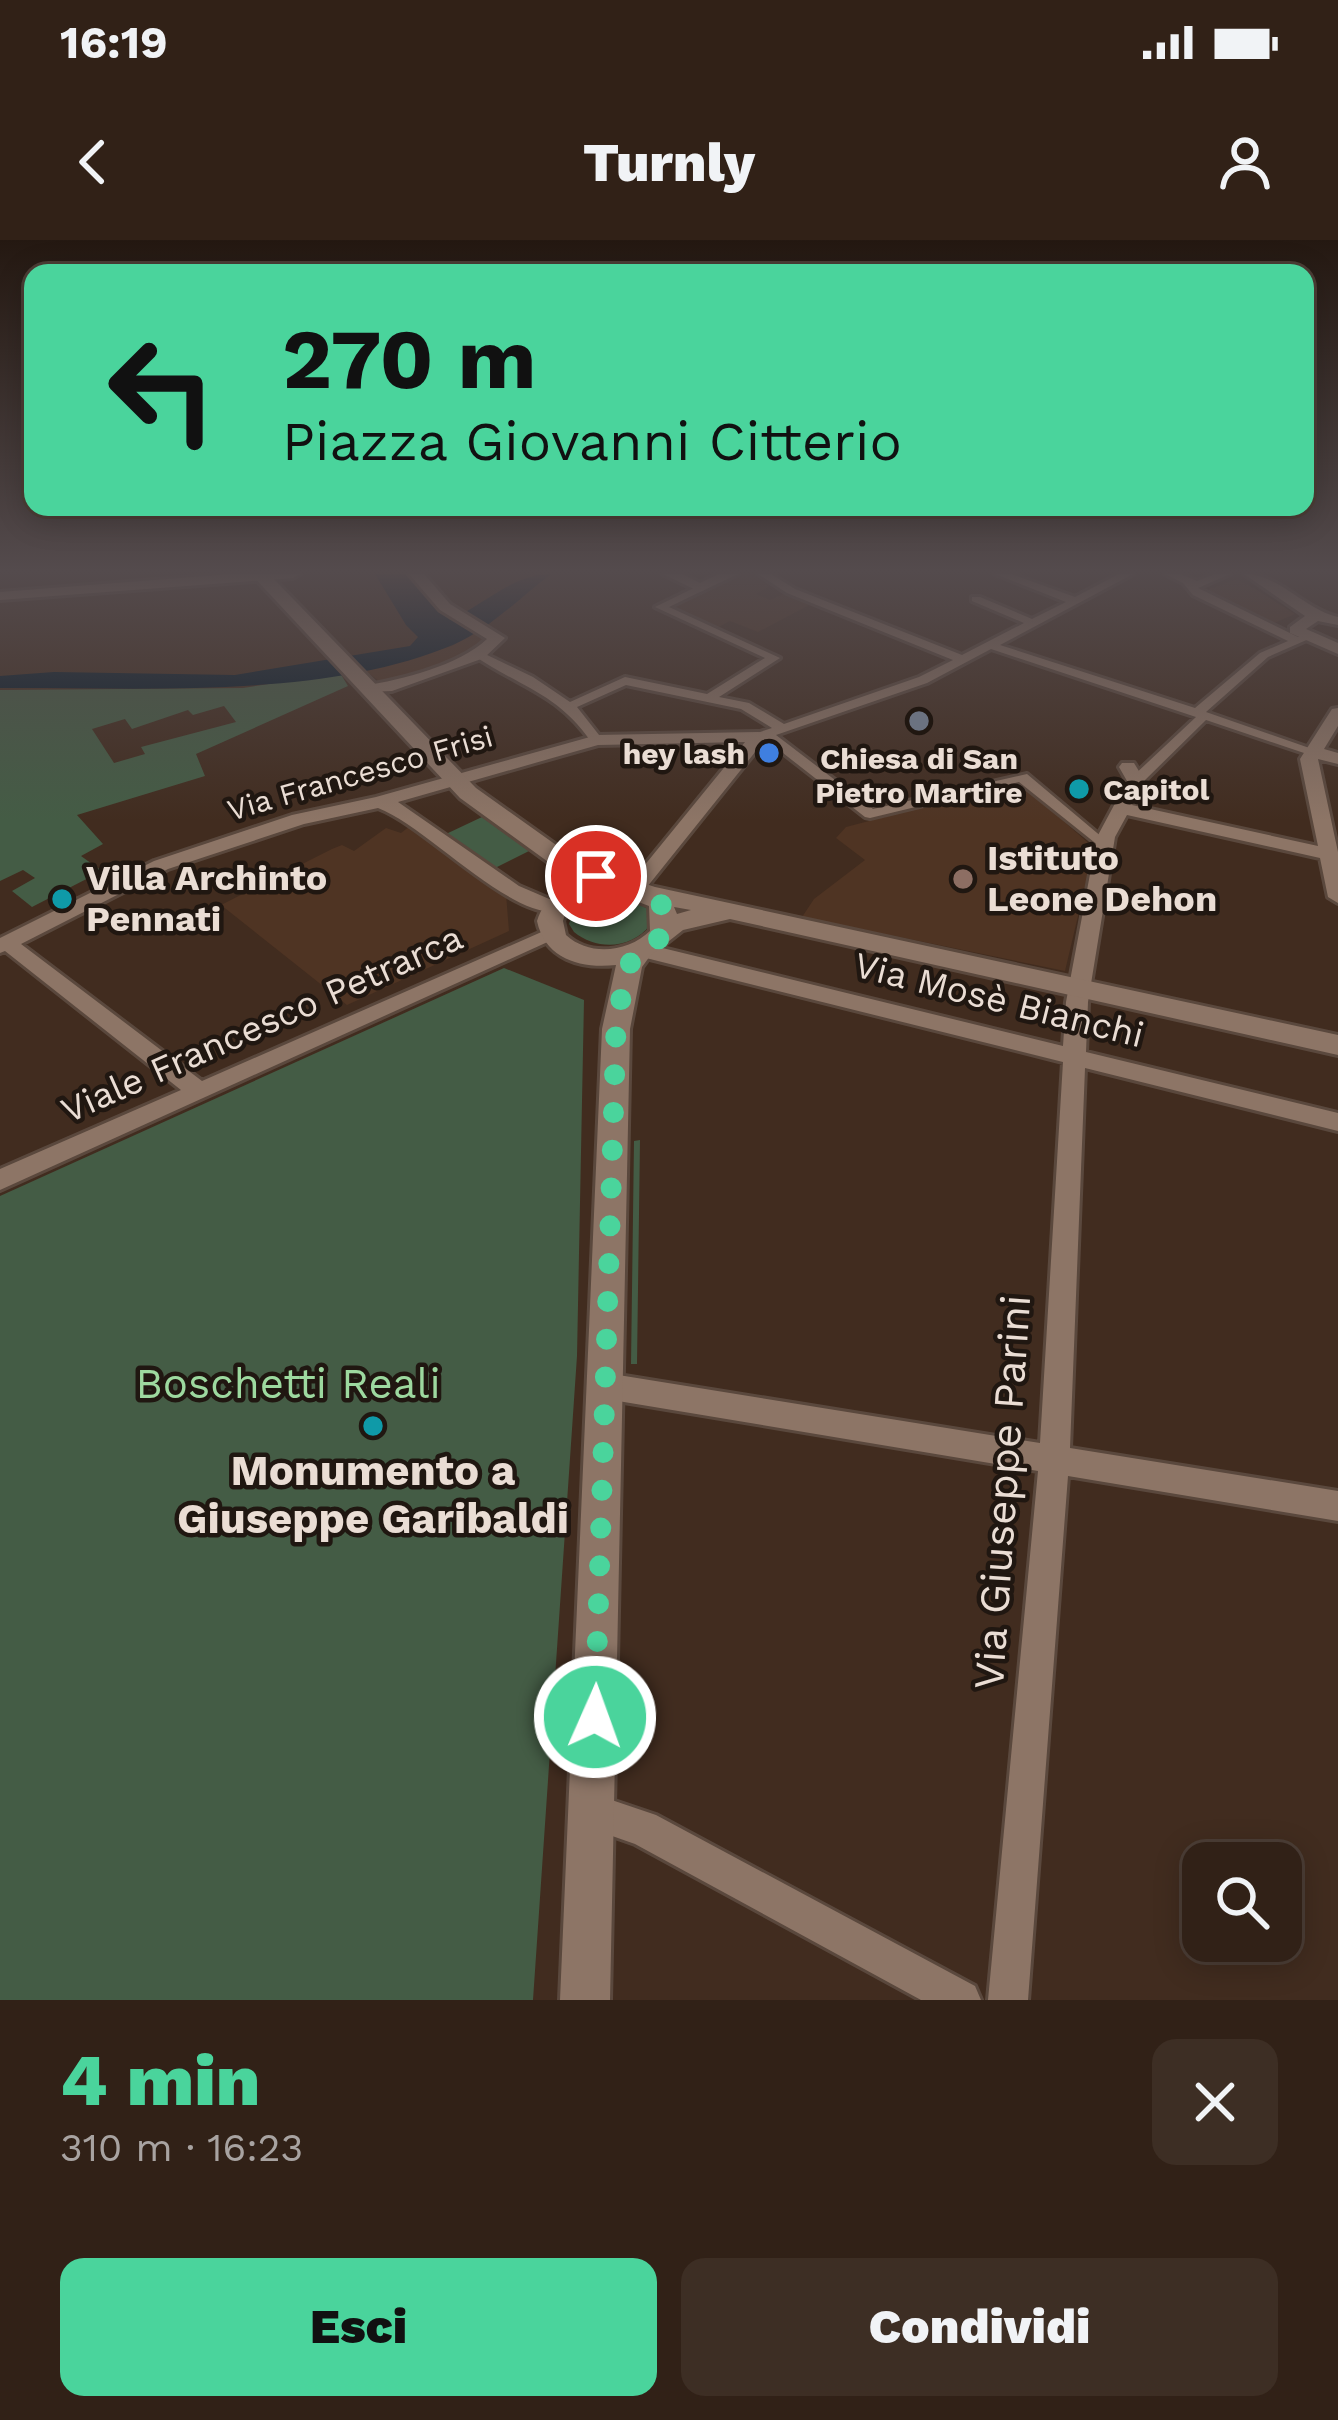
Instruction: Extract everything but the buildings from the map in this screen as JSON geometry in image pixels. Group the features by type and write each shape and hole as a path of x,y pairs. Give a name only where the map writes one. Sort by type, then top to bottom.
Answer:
{"street":[{"path":"337,656 468,793 571,867 638,890 737,914 1338,1045"},
{"path":"370,689 386,688 475,656"},
{"path":"480,656 570,706 597,740"},
{"path":"713,695 774,658 770,656"},
{"path":"957,656 962,658"},
{"path":"638,890 762,736 896,691 966,656"},
{"path":"1023,656 1338,759"},
{"path":"1132,774 1263,656"},
{"path":"1236,679 1254,686"},
{"path":"570,706 625,681 713,695 745,706 783,729"},
{"path":"1338,713 1312,751 1309,764 1338,897"},
{"path":"762,736 870,814 1022,777 1104,846"},
{"name":"Via Francesco Frisi","path":"3,944 161,865 298,819 379,802 456,776 597,740 762,736"},
{"name":"Via Giuseppe Parini","path":"1008,2000 1054,1458 1078,989 1104,846 1132,774"},
{"path":"379,802 392,806 512,890 557,914"},
{"path":"1121,808 1327,854"},
{"path":"571,867 571,888 557,914 564,946 584,955 611,958 641,951"},
{"path":"557,914 595,886 638,890 664,911 663,932"},
{"name":"Viale Francesco Petrarca","path":"0,1180 199,1091 557,914"},
{"path":"585,2000 616,1029 629,966 641,951 663,932 692,918 737,914"},
{"path":"3,944 199,1091"},
{"name":"Via Mosè Bianchi","path":"641,951 1338,1122"},
{"path":"584,955 605,975 616,1029"},
{"path":"606,1386 1338,1506"},
{"path":"591,1811 643,1828 961,2000"}],"shaded area":[{"path":"415,656 465,656 399,682 380,682 365,670"},
{"name":"Istituto Leone Dehon","path":"1019,782 1094,848 1065,971 802,917 814,899 865,860 836,838 846,827"},
{"path":"410,826 506,894 509,931 347,1005 221,905 332,849 342,845 354,851 386,828 401,833"}],"green space":[{"path":"340,673 348,686 196,754 205,776 77,815 103,844 81,856 102,871 32,907 12,891 35,878 23,870 0,881 0,690 243,688","holes":["224,706 236,722 141,747 145,754 114,763 92,729 125,719 132,729 188,710 193,715"]},
{"path":"482,817 529,851 493,869 446,834"},
{"path":"620,894 648,909 650,925 643,933 614,945 593,942 574,932 569,924 575,906"},
{"name":"Boschetti Reali","path":"504,968 584,1000 577,1356 533,2000 0,2000 0,1196"},
{"path":"640,1140 637,1364 631,1364 634,1141"}],"water":[{"path":"349,656 421,656 349,674 231,687 0,688 0,676 54,672 235,675"}],"place":[{"name":"Chiesa di San Pietro Martire","path":"919,721"},
{"name":"hey lash","path":"769,753"},
{"name":"Capitol","path":"1079,789"},
{"name":"Istituto Leone Dehon","path":"963,879"},
{"name":"Villa Archinto Pennati","path":"62,899"},
{"name":"Monumento a Giuseppe Garibaldi","path":"373,1426"}],"route":[{"path":"595,1717 616,1029 629,966 660,937 666,923 663,907 653,897 596,876"}]}
